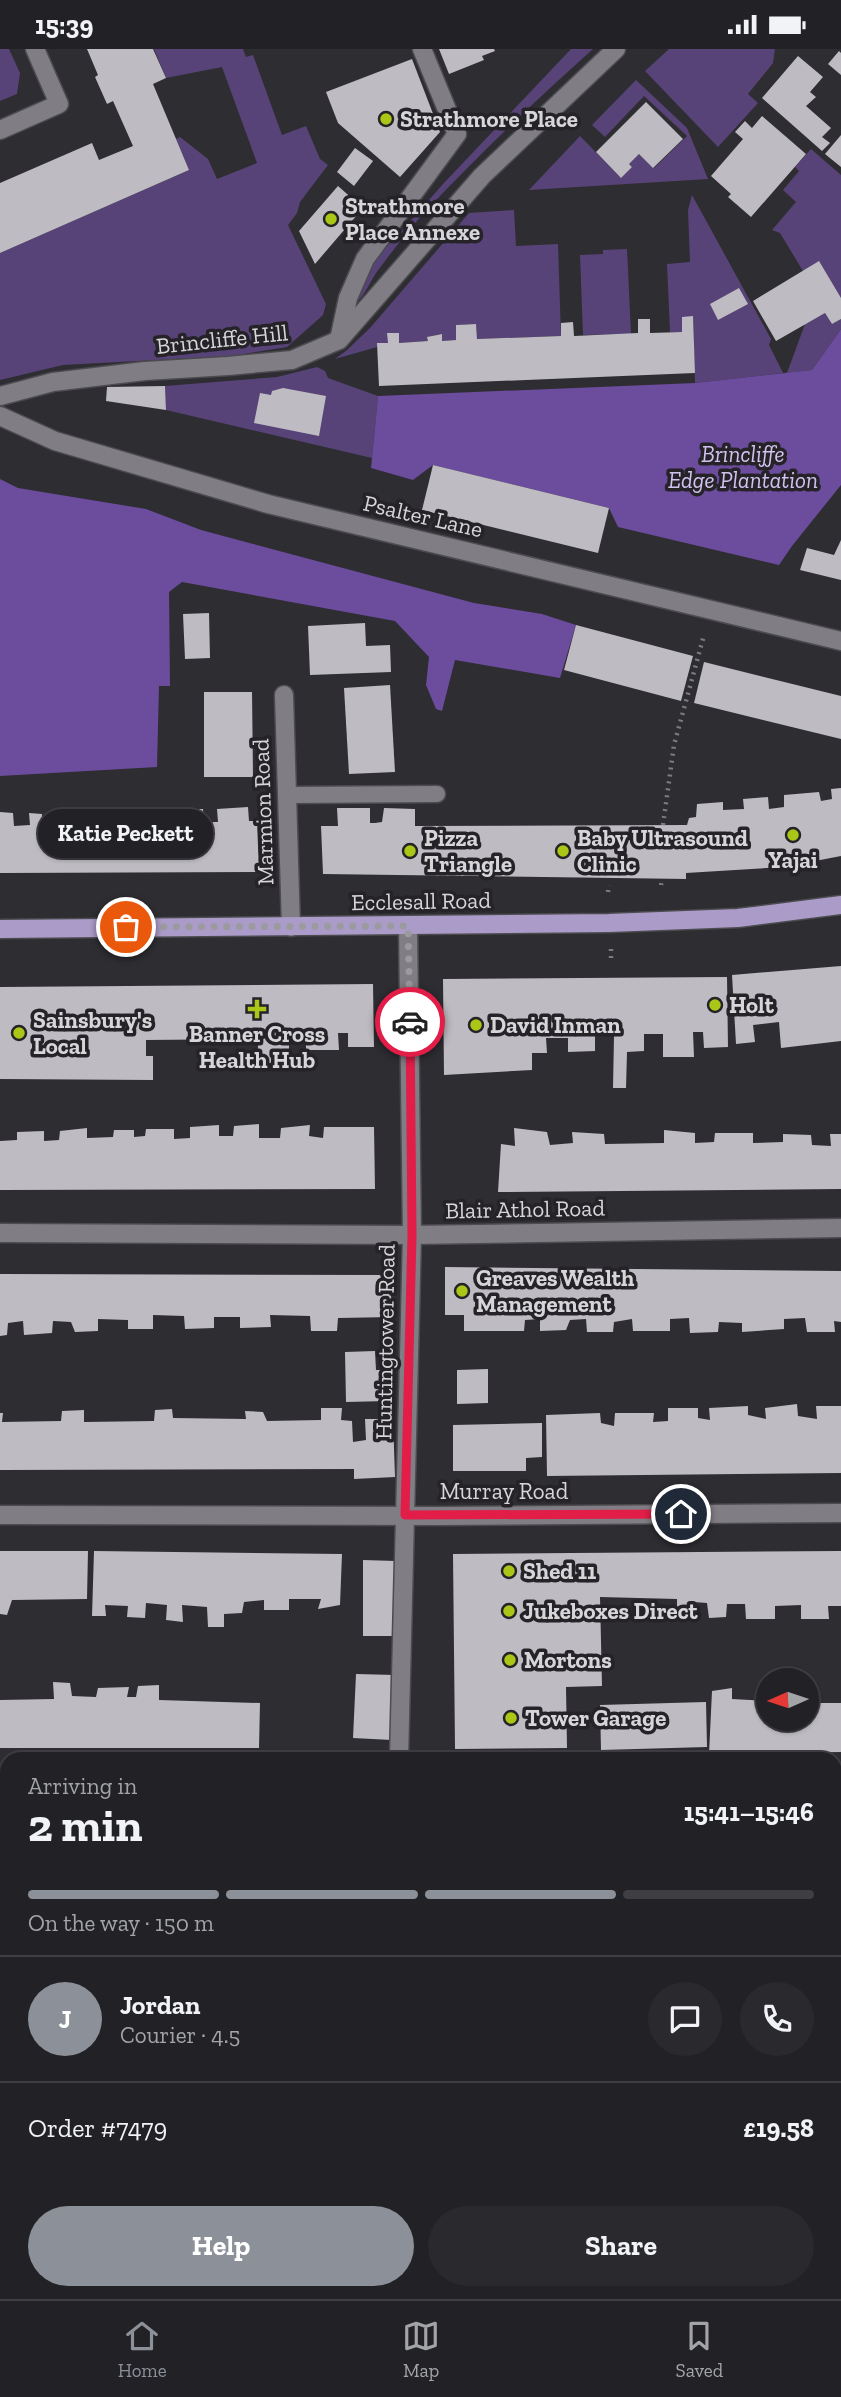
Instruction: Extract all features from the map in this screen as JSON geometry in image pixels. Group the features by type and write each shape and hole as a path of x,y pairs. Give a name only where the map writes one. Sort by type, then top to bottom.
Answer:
{"main road":[{"name":"Ecclesall Road","path":"0,929 610,923 725,918 841,905"}],"street":[{"path":"0,130 59,104 34,49"},
{"path":"339,340 348,298 365,259 457,134 422,49"},
{"name":"Brincliffe Hill","path":"0,396 53,382 145,371 292,360 339,340 482,176 616,49"},
{"name":"Psalter Lane","path":"0,416 55,441 268,504 841,641"},
{"name":"Marmion Road","path":"284,695 291,927"},
{"name":"Huntingtower Road","path":"399,1752 412,1235 408,926"},
{"name":"Blair Athol Road","path":"0,1233 412,1235 841,1228"},
{"name":"Murray Road","path":"0,1515 841,1513"}],"lane":[{"path":"287,795 437,794"}],"path":[{"path":"663,825 674,745 711,611"},
{"path":"608,892 609,885"},
{"path":"611,949 611,961"}],"shaded area":[{"path":"0,49 9,49 20,73 17,94 0,101"},
{"path":"154,49 243,49 246,57 253,55 282,135 306,126 320,159 328,165 300,202 297,213 288,225 326,304 323,315 287,347 231,356 63,365 0,380 0,253 189,170 176,139 180,137 208,159 217,179 257,163 222,67 166,78"},
{"path":"571,49 593,49 506,130 423,214 387,258 355,304 371,259 393,241"},
{"path":"669,49 775,49 773,63 748,94 758,103 718,147 645,71"},
{"path":"636,80 687,128 708,179 529,190 580,136 621,178 632,167 629,164 639,154 654,168 687,136 644,96 605,137 592,125"},
{"path":"811,149 841,175 841,298 803,271 780,233 772,230 796,202 783,190 799,171 795,167"},
{"path":"692,195 771,339 769,345 783,373 695,383 693,317 682,317 682,332 670,332 667,264 690,262 688,210"},
{"path":"514,210 516,246 558,244 561,336 477,339 476,324 456,325 456,340 442,341 441,334 428,337 428,341 399,343 399,333 388,333 388,343 378,343 377,347 335,359 370,328 469,213"},
{"path":"627,249 631,334 583,335 580,255"},
{"path":"825,313 832,324 841,319 841,329 812,370 787,373 805,324"},
{"path":"317,367 325,371 328,378 378,396 372,458 166,410 165,386 277,377"}],"green space":[{"name":"Brincliffe Edge Plantation","path":"841,329 841,485 779,565 618,527 609,508 433,465 413,480 371,468 378,396 695,383 812,370"},
{"path":"0,479 18,488 146,509 201,530 474,603 542,614 576,625 560,678 455,660 442,711 436,709 426,685 429,657 395,621 182,582 169,592 170,686 159,686 157,767 0,776"}],"building":[{"path":"87,49 153,49 166,78 153,84 189,170 0,253 0,183 92,143 99,160 133,146 113,101 107,104"},
{"path":"439,49 495,51 482,56 484,60 449,74"},
{"path":"839,51 841,53 841,75 828,64"},
{"path":"798,56 823,77 810,92 816,97 806,106 831,128 822,137 830,143 822,151 762,98"},
{"name":"Strathmore Place","path":"412,59 440,132 400,177 338,123 326,92"},
{"path":"646,102 683,139 653,168 639,154 629,164 632,167 621,178 596,152"},
{"path":"762,116 806,154 751,217 728,197 731,194 711,176 743,139 735,132 745,121 752,128"},
{"path":"841,135 841,167 825,154"},
{"path":"355,148 373,161 354,186 337,172"},
{"name":"Strathmore Place Annexe","path":"338,186 363,208 315,264 299,231"},
{"path":"819,261 841,298 841,319 832,324 825,313 776,341 753,301"},
{"path":"739,288 748,304 718,320 710,304"},
{"path":"693,316 695,373 379,386 377,343 388,343 387,333 399,333 399,343 428,341 427,337 442,334 442,341 456,340 456,325 476,324 477,339 561,336 561,323 573,322 574,336 638,333 638,319 650,319 650,333 682,332 682,317"},
{"path":"165,386 166,410 106,401 107,387"},
{"path":"283,388 326,396 319,436 254,423 260,393 271,395 272,391"},
{"path":"433,465 609,508 598,553 422,510"},
{"path":"841,540 841,580 800,570 807,548 834,555"},
{"path":"209,613 210,658 185,659 183,614"},
{"path":"365,623 366,646 390,645 391,672 310,675 308,626"},
{"path":"576,625 693,656 681,701 564,670"},
{"path":"704,662 841,696 841,739 694,703"},
{"path":"390,685 395,772 349,774 344,688"},
{"path":"204,692 252,692 253,777 204,777"},
{"path":"841,788 841,856 784,867 686,873 686,879 323,874 321,826 338,826 337,808 370,808 370,823 382,822 384,808 415,809 415,826 687,825 689,818 696,817 697,804 723,802 723,810 744,809 743,799 768,797 769,809 784,807 784,795 819,792 821,801 832,799 831,789"},
{"path":"248,807 249,821 257,821 259,872 0,873 0,812 13,813 14,826 30,825 29,813 42,814 42,826 63,824 62,812 90,810 90,822 118,822 117,810 148,809 149,822 173,821 172,810 203,809 204,822 218,822 217,809"},
{"path":"841,966 841,1041 781,1048 779,1022 753,1025 755,1042 736,1044 732,975"},
{"path":"727,977 728,1047 704,1048 703,1032 693,1032 694,1057 663,1057 663,1034 644,1034 644,1051 627,1052 626,1088 613,1088 614,1036 595,1036 595,1051 568,1052 568,1038 546,1038 547,1053 532,1053 532,1070 444,1075 443,979"},
{"path":"373,984 374,1047 348,1047 348,1033 338,1033 339,1050 306,1050 306,1033 289,1033 289,1070 258,1070 258,1039 146,1040 146,1056 153,1056 153,1080 0,1079 0,987"},
{"path":"259,1124 259,1138 280,1138 281,1128 310,1125 309,1136 323,1138 324,1127 374,1127 375,1189 0,1190 0,1141 17,1140 17,1132 44,1131 44,1141 59,1140 60,1131 87,1128 87,1138 113,1137 114,1130 134,1130 134,1137 145,1136 146,1129 174,1129 174,1139 190,1138 190,1127 219,1125 219,1136 233,1136 234,1126"},
{"path":"514,1128 547,1132 550,1145 573,1143 572,1132 604,1134 605,1144 664,1143 664,1130 695,1133 695,1143 714,1142 715,1133 753,1133 753,1143 783,1142 783,1134 811,1135 812,1145 831,1146 830,1134 841,1134 841,1189 498,1192 501,1144 515,1146"},
{"path":"445,1267 841,1271 841,1322 834,1321 835,1332 807,1332 805,1318 784,1319 784,1329 742,1332 742,1323 719,1322 718,1332 690,1333 689,1318 670,1319 670,1331 633,1331 632,1319 614,1322 613,1332 587,1332 586,1319 570,1320 566,1330 540,1331 540,1319 525,1320 524,1331 464,1331 464,1315 445,1315"},
{"path":"0,1274 389,1275 393,1317 338,1318 337,1331 311,1331 310,1316 270,1315 271,1327 240,1328 240,1317 214,1317 214,1328 185,1329 184,1316 153,1315 153,1329 128,1329 128,1320 98,1319 98,1331 75,1332 71,1322 53,1321 52,1333 24,1335 23,1321 8,1323 7,1335 0,1336"},
{"path":"375,1351 376,1370 388,1370 388,1401 346,1402 345,1352"},
{"path":"488,1369 488,1403 457,1404 457,1370"},
{"path":"797,1404 798,1416 817,1419 816,1406 841,1406 841,1473 547,1476 546,1415 600,1413 601,1423 614,1426 615,1413 654,1413 653,1422 668,1421 668,1408 698,1408 698,1418 710,1420 709,1408 748,1406 748,1415 766,1419 765,1408"},
{"path":"321,1408 342,1408 341,1420 352,1421 353,1442 366,1440 365,1419 393,1419 395,1477 354,1479 354,1469 0,1470 0,1413 3,1413 2,1422 61,1421 62,1411 84,1410 84,1422 154,1421 155,1410 172,1409 173,1418 246,1419 245,1411 263,1412 267,1421 321,1420"},
{"path":"542,1423 542,1457 526,1458 526,1471 453,1471 453,1425"},
{"path":"0,1551 88,1551 87,1599 12,1600 7,1615 0,1614"},
{"path":"94,1551 342,1554 340,1605 318,1609 321,1599 289,1599 289,1610 264,1610 264,1600 244,1602 242,1613 224,1614 224,1627 208,1627 207,1607 182,1605 183,1622 166,1620 167,1605 146,1603 145,1618 127,1617 128,1606 105,1605 106,1616 92,1616"},
{"path":"841,1551 841,1606 828,1606 829,1619 801,1619 801,1605 775,1606 775,1619 746,1619 745,1604 727,1604 726,1617 709,1618 707,1603 694,1602 694,1611 677,1612 677,1599 600,1597 602,1686 566,1687 567,1748 455,1749 453,1554"},
{"path":"363,1560 396,1561 396,1636 363,1636"},
{"path":"356,1674 395,1675 392,1740 353,1738"},
{"path":"53,1682 70,1683 72,1696 96,1697 98,1688 129,1687 127,1697 136,1697 138,1686 159,1685 159,1700 260,1703 259,1748 0,1748 0,1700 54,1699"},
{"path":"732,1688 732,1699 756,1700 756,1731 819,1731 819,1703 841,1703 841,1752 709,1752 712,1691"},
{"path":"706,1702 707,1747 601,1750 600,1705"}],"way so far":[{"path":"126,927 408,926 410,1022"}],"place":[{"name":"Strathmore Place","path":"386,119"},
{"name":"Strathmore Place Annexe","path":"331,219"},
{"name":"Yajai","path":"793,835"},
{"name":"Pizza Triangle","path":"410,851"},
{"name":"Baby Ultrasound Clinic","path":"563,851"},
{"name":"Katie Peckett","path":"126,927"},
{"name":"Holt","path":"715,1005"},
{"name":"Banner Cross Health Hub","path":"257,1009"},
{"name":"David Inman","path":"476,1025"},
{"name":"Sainsbury's Local","path":"19,1033"},
{"name":"Greaves Wealth Management","path":"462,1291"},
{"name":"Shed 11","path":"509,1571"},
{"name":"Jukeboxes Direct","path":"509,1611"},
{"name":"Mortons","path":"510,1660"},
{"name":"Tower Garage","path":"511,1718"}],"route":[{"path":"410,1022 412,1235 405,1515 681,1514"}]}
